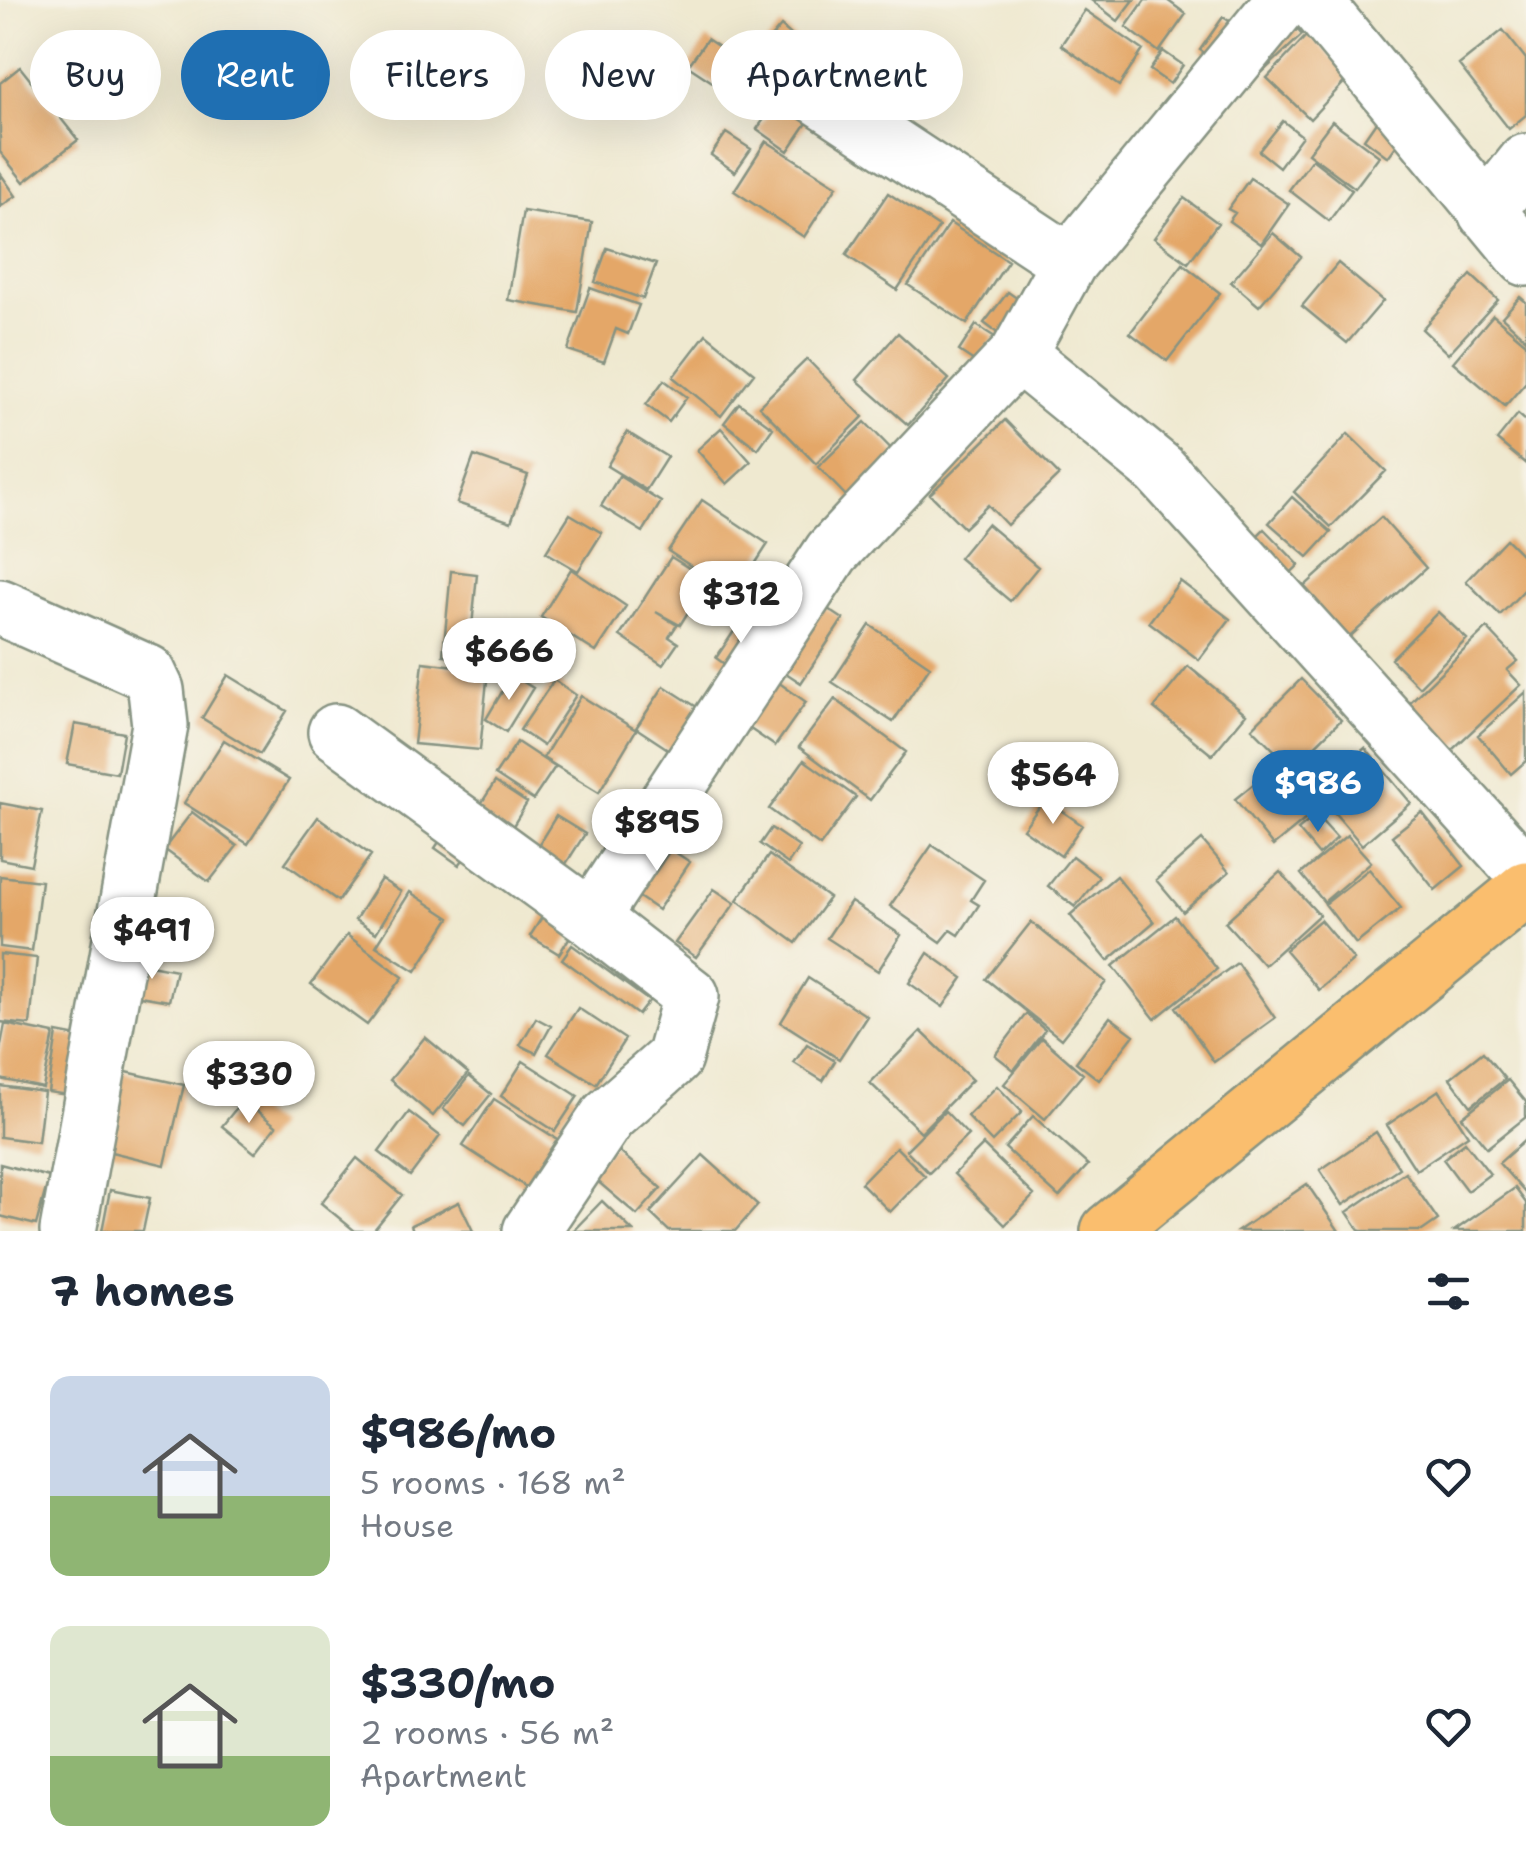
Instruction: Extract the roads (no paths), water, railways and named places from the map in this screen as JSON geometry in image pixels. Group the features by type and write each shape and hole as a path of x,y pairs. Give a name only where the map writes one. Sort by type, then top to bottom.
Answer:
{"main road":[{"path":"1109,1231 1526,890"}],"street":[{"path":"591,918 832,552 1018,354 1068,262 1284,0"},
{"path":"1312,0 1526,258"},
{"path":"852,120 1068,262"},
{"path":"1486,212 1526,162"},
{"path":"1018,354 1160,470 1526,874"},
{"path":"0,607 148,673 156,690 160,725 68,1231"},
{"path":"336,732 691,996 674,1058 608,1116 531,1231"}]}
